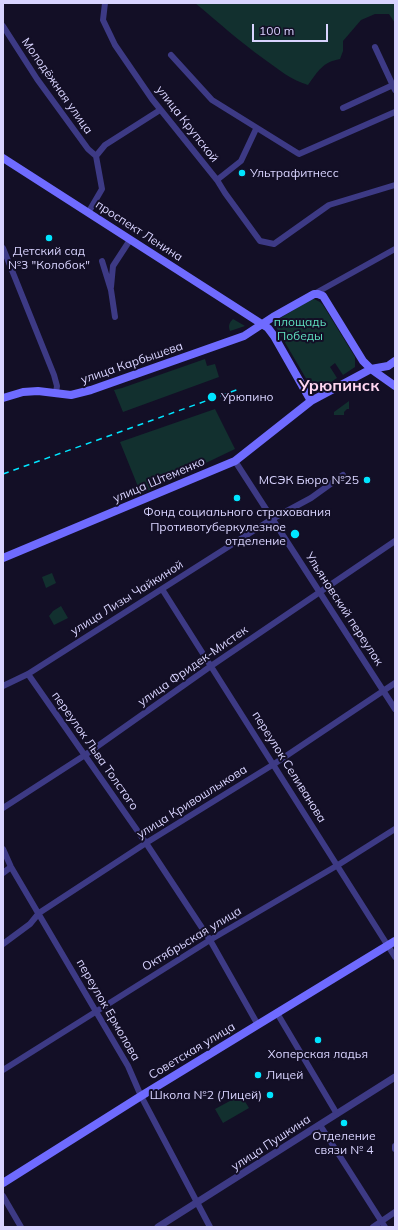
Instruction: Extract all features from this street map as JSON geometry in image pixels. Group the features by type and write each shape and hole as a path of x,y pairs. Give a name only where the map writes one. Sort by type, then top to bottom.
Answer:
{"main road":[{"name":"проспект Ленина","path":"3,158 262,324"},
{"path":"395,361 388,366 371,369 311,401 274,336 270,330 262,324 314,294 323,296 358,354 371,369 395,386"},
{"name":"улица Карбышева","path":"3,398 23,392 38,391 71,395 91,390 244,336 262,324"},
{"name":"улица Штеменко","path":"3,558 235,461 311,401"},
{"name":"Советская улица","path":"3,1183 141,1096 391,944"}],"street":[{"name":"улица Крупской","path":"105,3 103,20 115,45 160,110 217,180 260,241 274,244 329,205 395,185"},
{"name":"Молодёжная улица","path":"3,26 37,79 88,150 96,156"},
{"path":"343,108 394,87 375,47"},
{"path":"171,55 212,100 256,129 299,154 395,112"},
{"path":"88,213 102,189 96,156 105,145 160,110"},
{"path":"217,180 241,161 256,129"},
{"path":"111,290 113,266 130,240"},
{"path":"3,248 6,262 54,374 57,386 56,393"},
{"path":"314,294 395,249"},
{"path":"102,261 111,290 115,317"},
{"name":"Ульяновский переулок","path":"235,461 395,709"},
{"name":"улица Лизы Чайкиной","path":"3,686 28,674 272,519 311,498 343,476"},
{"name":"улица Фридек-Мистек","path":"3,808 85,755 395,541"},
{"name":"переулок Селиванова","path":"162,589 338,865 391,944 395,957"},
{"name":"переулок Льва Толстого","path":"28,674 146,843 210,940 258,1025"},
{"name":"улица Кривошлыкова","path":"3,944 30,924 39,913 146,843 274,764 395,683"},
{"name":"Октябрьская улица","path":"3,1070 210,940 338,865 395,829"},
{"name":"переулок Ермолова","path":"3,849 11,867 128,1066 141,1096 210,1227"},
{"path":"3,873 11,867"},
{"path":"277,1013 337,1114"},
{"name":"улица Пушкина","path":"158,1227 395,1078"},
{"path":"320,1125 383,1225"},
{"path":"3,1196 21,1227"},
{"path":"373,1227 383,1225 395,1212"}],"green space":[{"path":"195,3 395,3 395,23 389,14 375,14 361,20 343,41 343,51 340,59 329,62 321,68 308,85 290,77 274,67"},
{"name":"площадь Победы","path":"314,299 323,305 355,357 355,367 343,375 335,363 330,367 337,378 321,389 314,389 311,387 274,322"},
{"path":"233,319 245,326 230,331 229,325"},
{"path":"205,359 207,366 215,364 219,377 123,412 114,390"},
{"path":"349,401 349,409 344,412 344,415 334,415 334,412"},
{"path":"215,409 235,449 141,494 120,442"},
{"path":"52,573 56,583 46,588 42,577"},
{"path":"61,606 68,618 54,625 49,616 53,611"},
{"path":"241,1095 249,1108 223,1123 215,1109"}],"railway":[{"path":"3,474 239,389"}],"place":[{"name":"Ультрафитнесс","path":"242,173"},
{"name":"Детский сад №3 \"Колобок\"","path":"49,238"},
{"name":"Урюпино","path":"212,397"},
{"name":"МСЭК Бюро №25","path":"367,480"},
{"name":"Фонд социального страхования","path":"237,498"},
{"name":"Противотуберкулезное отделение","path":"295,534"},
{"name":"Хоперская ладья","path":"318,1040"},
{"name":"Лицей","path":"258,1075"},
{"name":"Школа №2 (Лицей)","path":"270,1095"},
{"name":"Отделение связи № 4","path":"344,1123"}],"district":[{"name":"Урюпинск","path":"339,386"}]}
